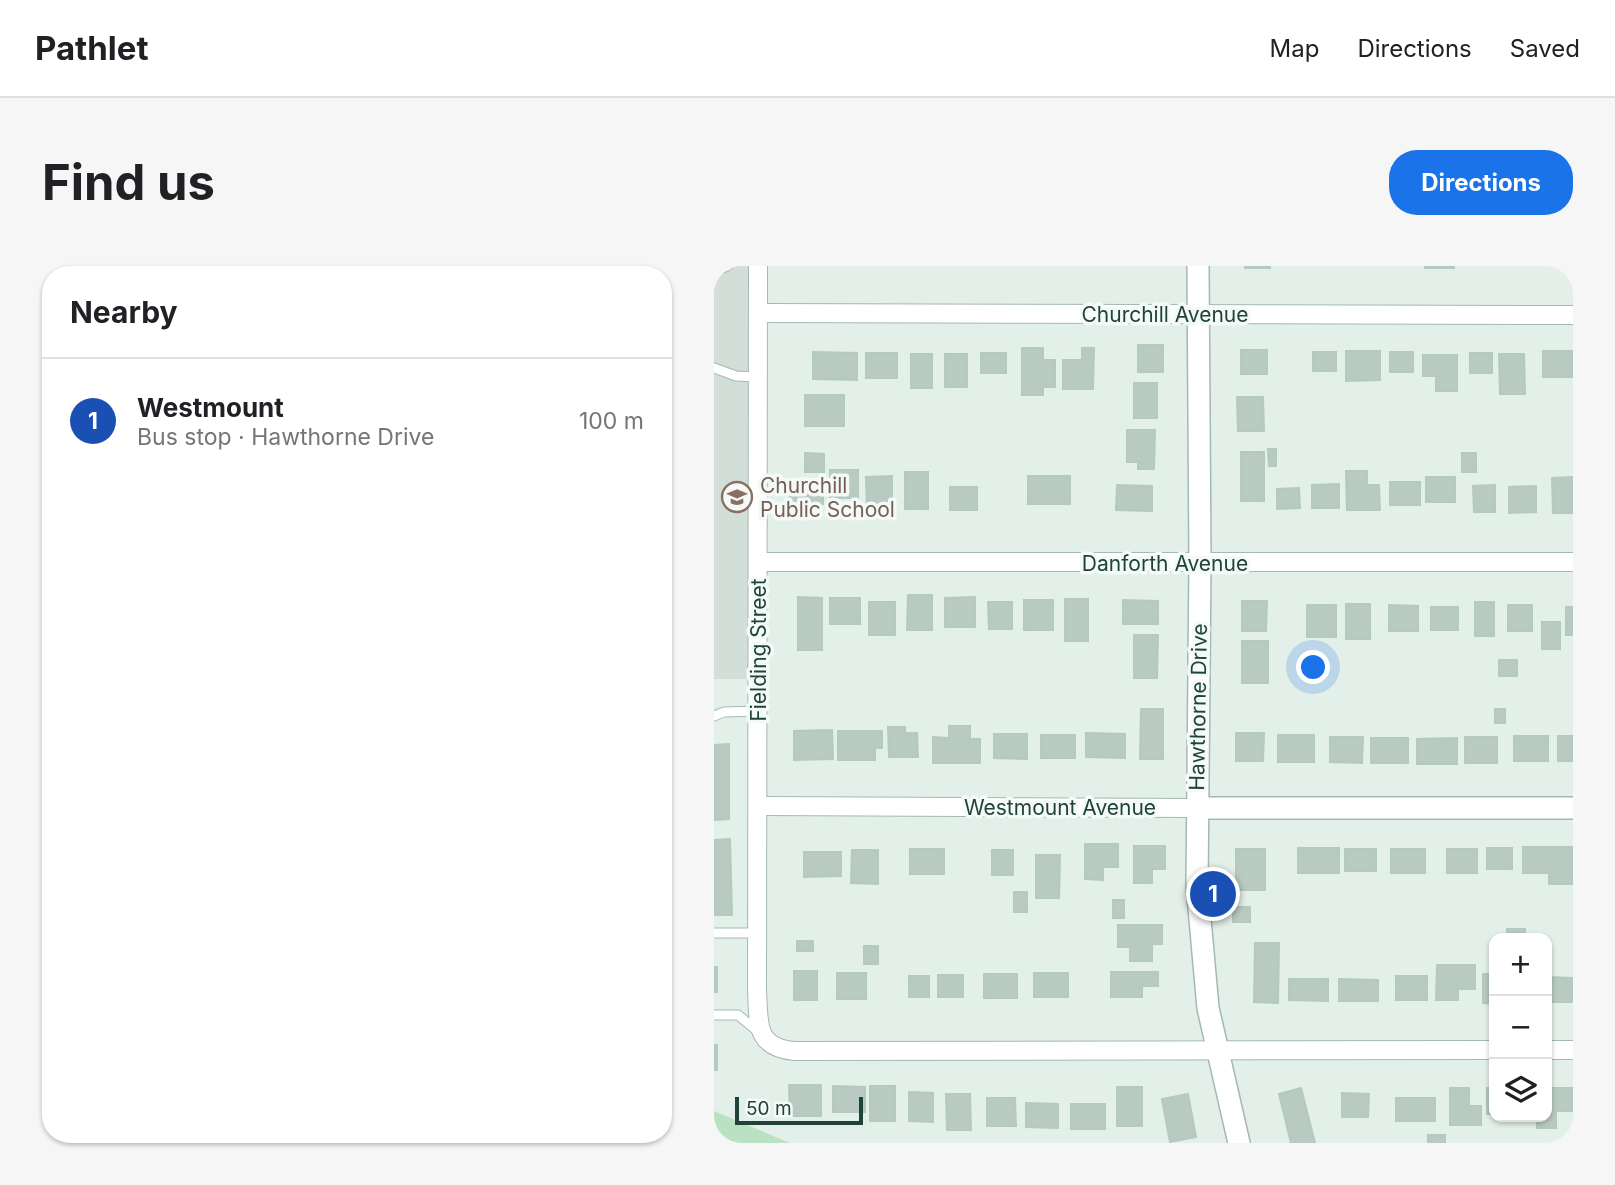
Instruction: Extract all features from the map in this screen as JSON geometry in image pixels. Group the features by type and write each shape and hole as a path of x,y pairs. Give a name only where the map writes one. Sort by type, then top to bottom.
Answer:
{"street":[{"name":"Fielding Street","path":"758,266 757,990 761,1034"},
{"name":"Hawthorne Drive","path":"1198,266 1200,563 1197,808 1200,950 1238,1143"},
{"name":"Churchill Avenue","path":"758,313 1573,315"},
{"name":"Danforth Avenue","path":"758,562 1573,562"},
{"name":"Westmount Avenue","path":"758,806 1573,808"},
{"path":"761,1034 770,1045 794,1051 1489,1050"},
{"path":"1552,1050 1573,1050"}],"lane":[{"path":"714,271 728,266"},
{"path":"714,368 736,376 758,377"},
{"path":"714,716 724,712 758,711"},
{"path":"714,933 758,933"},
{"path":"714,1015 738,1015 761,1034"}],"shaded area":[{"name":"Churchill Public School","path":"714,266 758,266 759,679 714,679"}],"green space":[{"path":"714,1111 790,1143 714,1143"}],"building":[{"path":"1270,266 1270,268 1245,268"},
{"path":"1454,266 1454,268 1425,268"},
{"path":"1138,345 1163,345 1163,372 1138,372"},
{"path":"1022,348 1043,348 1043,360 1055,360 1055,387 1043,387 1043,395 1022,395"},
{"path":"1082,348 1094,348 1093,389 1063,389 1063,360 1082,360"},
{"path":"1241,350 1267,350 1267,374 1241,374"},
{"path":"1346,351 1380,351 1380,380 1346,381"},
{"path":"1543,351 1573,351 1573,377 1543,377"},
{"path":"813,352 857,353 857,380 813,379"},
{"path":"1313,352 1336,352 1336,371 1313,371"},
{"path":"1390,352 1413,352 1413,372 1390,372"},
{"path":"866,353 897,353 897,378 866,378"},
{"path":"981,353 1006,353 1006,373 981,373"},
{"path":"1470,353 1492,353 1492,373 1470,373"},
{"path":"911,354 932,354 932,388 911,388"},
{"path":"945,354 967,354 967,387 945,387"},
{"path":"1499,354 1524,354 1525,394 1500,394"},
{"path":"1423,355 1457,355 1457,391 1436,391 1436,376 1423,376"},
{"path":"1134,383 1157,383 1157,418 1134,418"},
{"path":"805,395 844,395 844,426 805,426"},
{"path":"1237,397 1263,397 1264,431 1238,431"},
{"path":"1127,430 1155,430 1154,469 1138,469 1138,462 1127,462"},
{"path":"1268,449 1276,449 1276,466 1269,466"},
{"path":"1241,452 1264,452 1264,501 1241,501"},
{"path":"805,453 824,454 824,472 805,472"},
{"path":"1462,453 1476,453 1476,472 1462,472"},
{"path":"830,470 858,470 858,498 830,498"},
{"path":"1346,471 1367,471 1367,485 1379,485 1380,510 1347,510"},
{"path":"905,472 928,472 928,509 905,509"},
{"path":"892,476 892,509 867,509 866,477"},
{"path":"1028,476 1070,476 1070,504 1028,504"},
{"path":"1426,477 1455,477 1455,502 1426,502"},
{"path":"1573,477 1573,513 1553,513 1552,478"},
{"path":"790,480 823,480 823,504 790,504"},
{"path":"1390,482 1420,482 1420,505 1390,505"},
{"path":"1339,484 1339,508 1312,508 1312,485"},
{"path":"1117,485 1152,486 1152,511 1116,510"},
{"path":"1495,485 1495,512 1474,512 1473,486"},
{"path":"1536,486 1536,512 1509,513 1509,487"},
{"path":"950,487 977,487 977,510 950,510"},
{"path":"1299,488 1300,508 1277,509 1277,489"},
{"path":"908,595 932,595 932,630 907,630"},
{"path":"798,597 822,598 822,650 798,650"},
{"path":"975,597 975,627 945,627 945,598"},
{"path":"830,598 860,598 860,624 830,624"},
{"path":"1065,599 1088,599 1088,641 1065,641"},
{"path":"1024,600 1053,600 1053,630 1024,630"},
{"path":"1123,600 1158,601 1158,624 1123,624"},
{"path":"1242,601 1267,601 1266,631 1242,631"},
{"path":"869,602 895,602 895,635 869,635"},
{"path":"988,602 1012,602 1012,629 989,629"},
{"path":"1475,602 1494,602 1494,636 1475,636"},
{"path":"1346,604 1370,604 1370,639 1346,639"},
{"path":"1307,605 1336,605 1336,637 1307,637"},
{"path":"1389,605 1418,606 1418,631 1389,631"},
{"path":"1508,605 1532,605 1532,631 1508,631"},
{"path":"1431,607 1458,607 1458,630 1431,630"},
{"path":"1566,607 1573,607 1573,635 1566,635"},
{"path":"1542,622 1560,622 1560,649 1542,649"},
{"path":"1134,635 1158,635 1157,678 1134,678"},
{"path":"1242,641 1268,641 1268,683 1242,683"},
{"path":"1499,660 1517,660 1517,676 1499,676"},
{"path":"1141,709 1163,709 1163,759 1140,759"},
{"path":"1495,709 1505,709 1505,723 1495,723"},
{"path":"949,726 970,726 970,739 980,739 980,763 933,763 933,737 949,738"},
{"path":"888,727 905,727 905,733 917,733 918,757 889,757"},
{"path":"832,730 833,759 794,760 794,731"},
{"path":"838,731 882,731 882,748 875,748 875,760 838,760"},
{"path":"1086,733 1125,734 1125,758 1086,757"},
{"path":"1236,733 1264,733 1263,761 1236,761"},
{"path":"994,734 1027,734 1027,759 994,758"},
{"path":"1041,735 1075,735 1075,758 1041,758"},
{"path":"1278,735 1314,735 1314,762 1278,762"},
{"path":"1514,736 1548,736 1548,761 1514,761"},
{"path":"1558,736 1573,736 1573,761 1558,761"},
{"path":"1330,737 1363,737 1362,763 1330,762"},
{"path":"1465,737 1497,737 1497,763 1465,763"},
{"path":"1371,738 1408,738 1408,763 1371,763"},
{"path":"1457,738 1457,764 1417,764 1417,739"},
{"path":"729,744 729,819 714,820 714,745"},
{"path":"730,839 732,915 714,915 714,840"},
{"path":"1085,844 1118,844 1118,867 1103,867 1103,880 1085,879"},
{"path":"1134,846 1165,846 1165,869 1152,869 1152,883 1134,883"},
{"path":"1523,847 1573,847 1573,884 1549,884 1549,873 1523,873"},
{"path":"1298,848 1339,848 1339,873 1298,873"},
{"path":"1487,848 1512,848 1512,869 1487,869"},
{"path":"910,849 944,849 944,874 910,874"},
{"path":"1236,849 1265,849 1265,890 1236,890"},
{"path":"1345,849 1376,849 1376,871 1345,871"},
{"path":"1391,849 1425,849 1425,873 1391,873"},
{"path":"1447,849 1477,849 1477,873 1447,873"},
{"path":"852,850 878,850 878,884 851,883"},
{"path":"992,850 1013,850 1013,875 992,875"},
{"path":"804,852 841,852 841,876 804,877"},
{"path":"1036,855 1060,855 1059,898 1036,898"},
{"path":"1014,892 1027,892 1027,912 1014,912"},
{"path":"1113,900 1124,900 1124,918 1113,918"},
{"path":"1233,907 1250,907 1250,922 1233,922"},
{"path":"1118,925 1162,925 1162,944 1152,944 1152,961 1130,961 1130,947 1118,947"},
{"path":"1507,929 1525,929 1525,933 1507,933"},
{"path":"797,941 813,941 813,951 797,951"},
{"path":"1255,943 1279,943 1278,1003 1254,1002"},
{"path":"864,946 878,946 878,964 864,964"},
{"path":"1437,965 1475,965 1475,989 1458,989 1458,1000 1436,1000"},
{"path":"714,967 717,967 717,992 714,992"},
{"path":"794,971 817,971 817,1000 794,1000"},
{"path":"1111,972 1158,972 1158,986 1142,986 1142,997 1111,997"},
{"path":"837,973 866,973 866,999 837,999"},
{"path":"1034,973 1068,973 1068,997 1034,997"},
{"path":"984,974 1017,974 1017,998 984,998"},
{"path":"1483,974 1489,974 1489,1004 1483,1003"},
{"path":"938,975 963,975 963,997 938,997"},
{"path":"909,976 929,976 929,997 909,997"},
{"path":"1396,976 1427,976 1427,1000 1396,1000"},
{"path":"1552,977 1573,978 1573,1002 1552,1002"},
{"path":"1289,979 1328,979 1328,1001 1289,1000"},
{"path":"1339,979 1378,980 1378,1001 1339,1001"},
{"path":"714,1045 717,1045 717,1070 714,1070"},
{"path":"789,1085 821,1085 821,1116 790,1116"},
{"path":"833,1086 865,1087 865,1112 833,1112"},
{"path":"870,1086 895,1086 895,1121 870,1121"},
{"path":"1117,1087 1142,1087 1142,1126 1117,1126"},
{"path":"1301,1088 1315,1143 1291,1143 1279,1094"},
{"path":"1450,1088 1469,1088 1469,1106 1481,1106 1481,1125 1450,1125"},
{"path":"1487,1088 1489,1088 1489,1114"},
{"path":"1552,1088 1572,1088 1572,1111 1556,1111 1556,1128 1537,1128 1537,1122 1552,1122"},
{"path":"909,1092 933,1093 933,1122 909,1121"},
{"path":"1342,1093 1369,1094 1368,1117 1342,1117"},
{"path":"946,1094 970,1094 971,1130 947,1130"},
{"path":"1188,1094 1196,1137 1170,1142 1162,1099"},
{"path":"987,1098 1015,1098 1016,1126 987,1126"},
{"path":"1396,1098 1435,1098 1435,1121 1396,1121"},
{"path":"1026,1103 1058,1104 1058,1128 1026,1127"},
{"path":"1071,1104 1105,1104 1105,1129 1071,1129"},
{"path":"1428,1135 1445,1135 1445,1143 1428,1143"}],"place":[{"name":"Churchill Public School","path":"737,497"},
{"name":"Westmount","path":"1213,894"}]}
